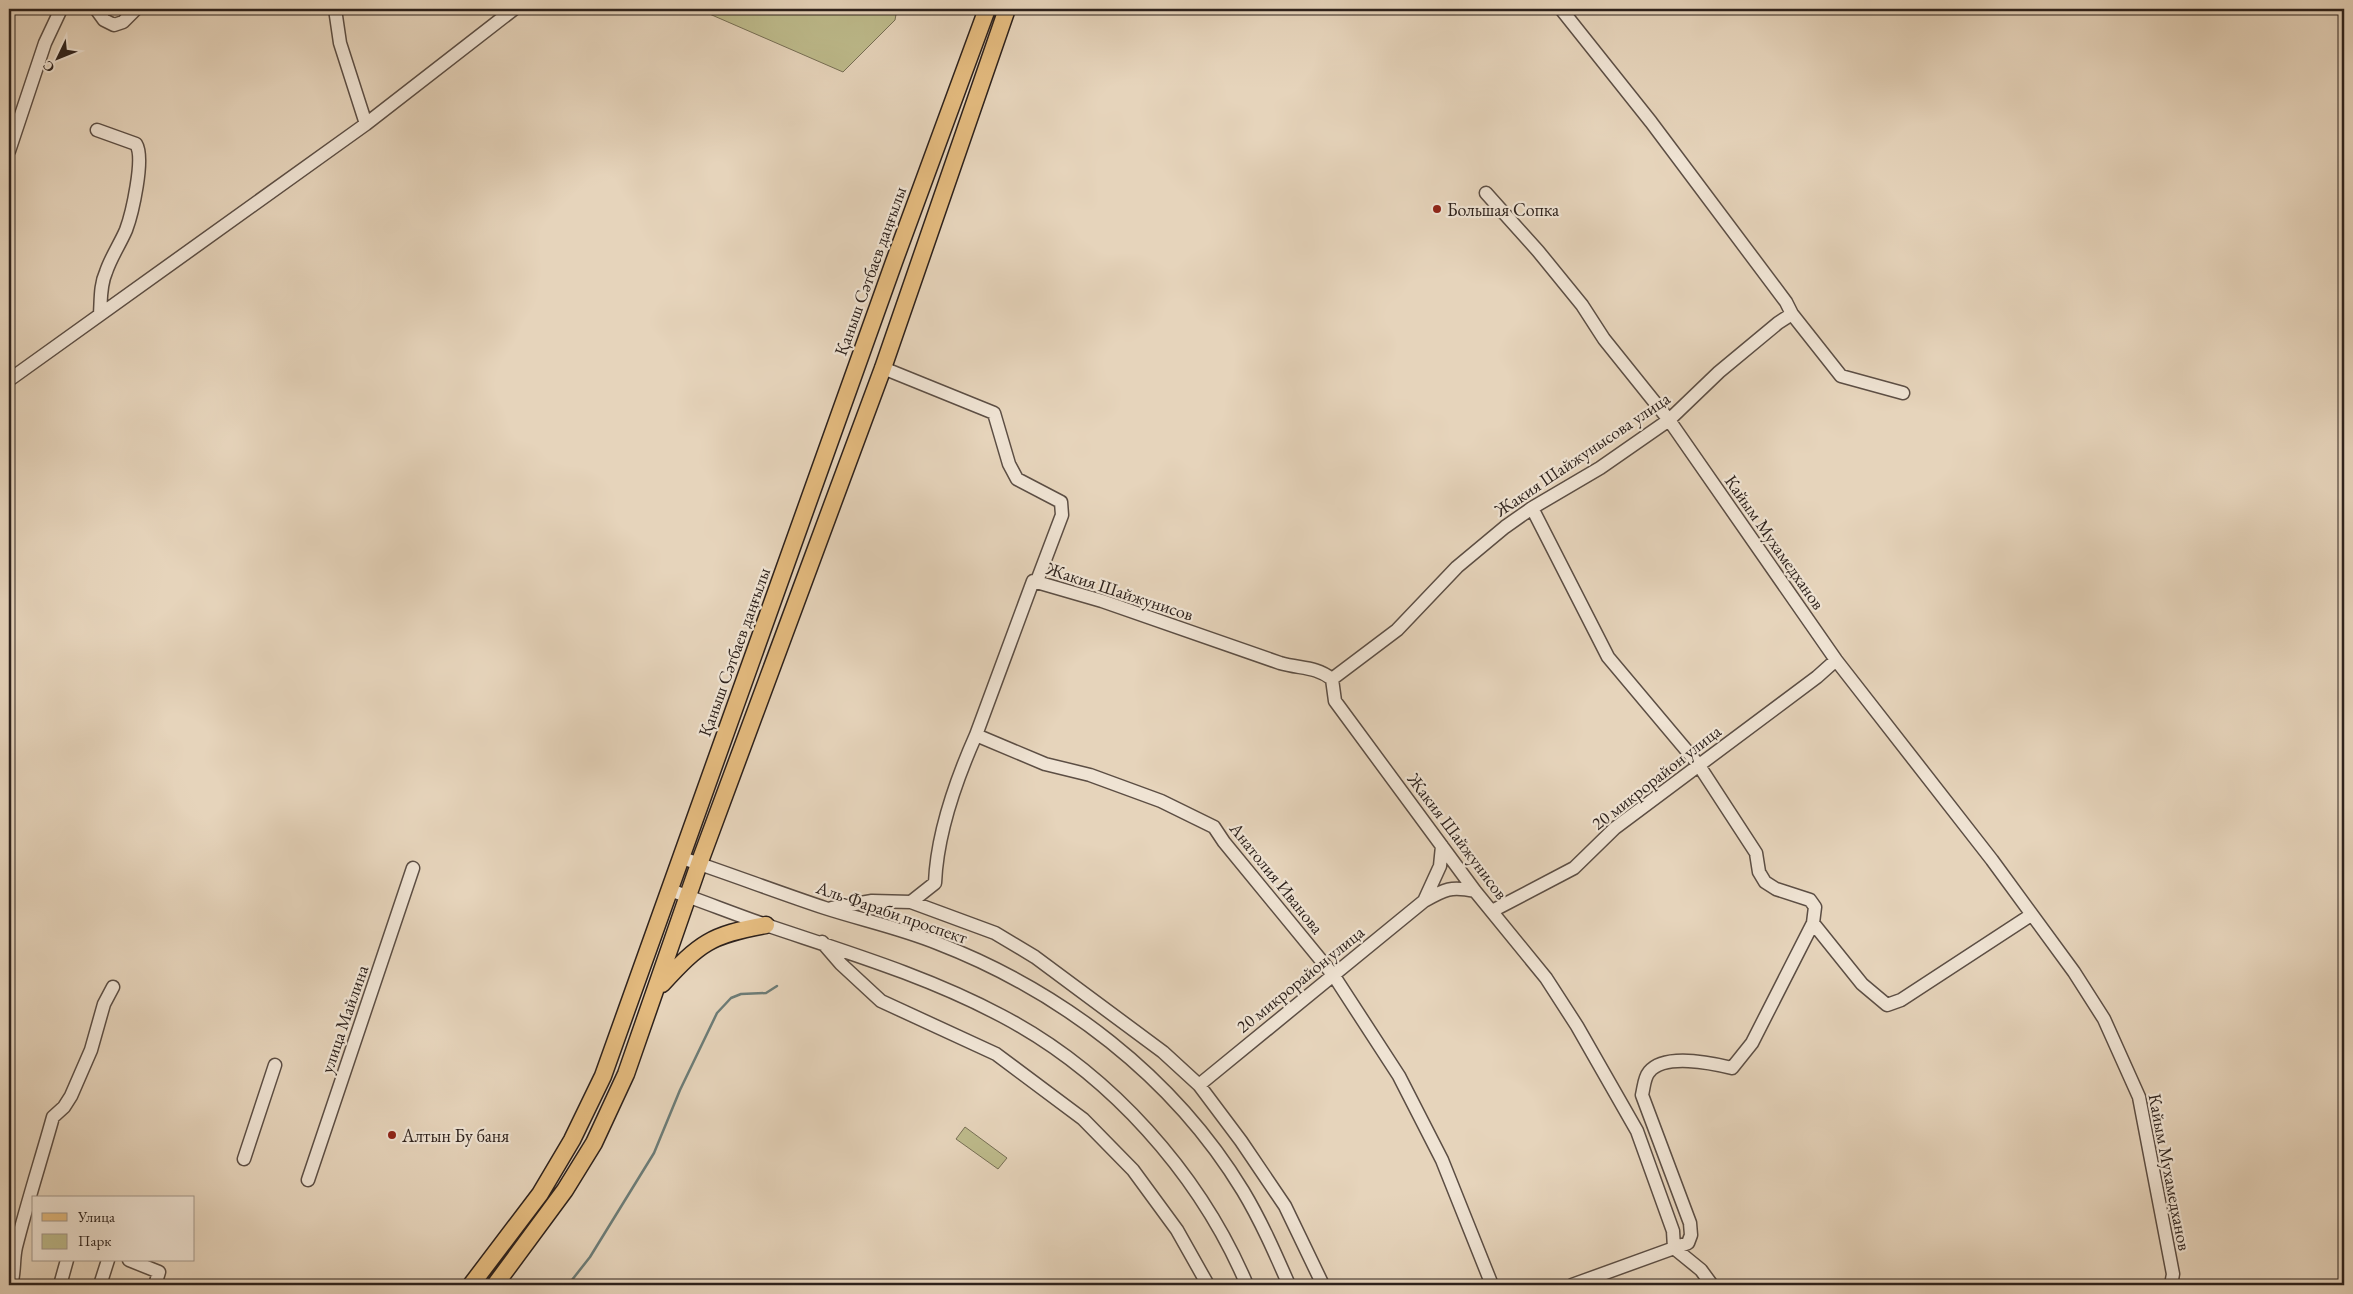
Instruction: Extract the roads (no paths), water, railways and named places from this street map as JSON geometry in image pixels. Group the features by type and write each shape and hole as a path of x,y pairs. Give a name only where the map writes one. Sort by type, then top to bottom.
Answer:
{"main road":[{"name":"Қаныш Сәтбаев даңғылы","path":"472,1285 540,1194 572,1140 603,1076 894,262 987,9"},
{"path":"495,1285 565,1190 594,1143 626,1074 657,990 699,864 883,368 1007,9"},
{"path":"657,990 686,958 709,940 732,931 766,925"}],"street":[{"path":"9,151 45,43 62,9"},
{"path":"96,9 104,20 114,25 123,22 136,9"},
{"path":"336,9 340,43 366,124"},
{"path":"9,380 366,124 514,9"},
{"path":"1561,9 1651,122 1786,302 1792,314 1841,376 1904,393"},
{"path":"97,130 136,144 140,153 136,186 128,224 105,272 100,314"},
{"name":"Кайым Мухамедханов","path":"1486,193 1538,251 1576,299 1604,339 1669,420 1836,660 1992,860 2074,972 2104,1019 2139,1097 2173,1274 2171,1285"},
{"name":"Жакия Шайжунысова улица","path":"1332,679 1397,630 1458,567 1532,508 1600,468 1669,420 1719,372 1778,323 1792,314"},
{"path":"883,368 994,413 1009,464 1017,479 1061,502 1062,515 954,791 936,862 935,883 911,902"},
{"path":"1532,508 1608,656 1698,764 1756,853 1759,872 1765,882 1810,900 1815,907 1813,923 1752,1043 1732,1068 1700,1060 1674,1061 1656,1067 1649,1072 1645,1079 1642,1095 1690,1223 1691,1235 1688,1243 1572,1285"},
{"name":"Жакия Шайжунисов","path":"1035,581 1280,663 1299,668 1320,670 1332,679 1335,701 1475,891 1546,978 1578,1026 1637,1131 1673,1231 1674,1248"},
{"name":"20 микрорайон улица","path":"1492,911 1574,868 1615,828 1698,764 1817,677 1836,660"},
{"name":"Анатолия Иванова","path":"976,735 1045,764 1090,775 1161,801 1214,828 1334,976 1399,1076 1438,1151 1492,1285"},
{"name":"20 микрорайон улица","path":"1424,901 1440,866 1442,846"},
{"name":"Аль-Фараби проспект","path":"682,858 938,943 1027,985 1074,1014 1148,1074 1182,1109 1215,1151 1247,1199 1271,1243 1289,1285"},
{"name":"улица Майлина","path":"308,1180 413,868"},
{"name":"20 микрорайон улица","path":"1199,1085 1424,901 1442,890 1455,887 1475,891"},
{"path":"670,890 766,925 822,942 954,992 1004,1016 1052,1046 1104,1088 1144,1127 1178,1168 1212,1218 1247,1285"},
{"path":"828,908 872,901 911,902 995,933 1035,957 1163,1052 1199,1085 1241,1140 1284,1206 1323,1285"},
{"path":"1813,923 1862,984 1887,1005 1901,1000 2031,915"},
{"path":"822,942 840,964 881,1001 996,1054 1083,1119 1133,1170 1177,1230 1208,1285"},
{"path":"11,1285 15,1272 16,1249 28,1230 25,1212 53,1117 64,1107 71,1096 91,1050 104,1004 113,987"},
{"path":"244,1160 275,1065"},
{"path":"1674,1248 1701,1270 1712,1285"},
{"path":"60,1285 66,1262"},
{"path":"100,1285 107,1262"},
{"path":"134,1262 159,1272 155,1285"}],"waterway":[{"path":"568,1285 590,1257 654,1153 680,1090 717,1013 731,998 741,994 766,993 777,986"}],"place":[{"name":"Большая Сопка","path":"1437,209"},
{"name":"Алтын Бу баня","path":"392,1135"}]}
